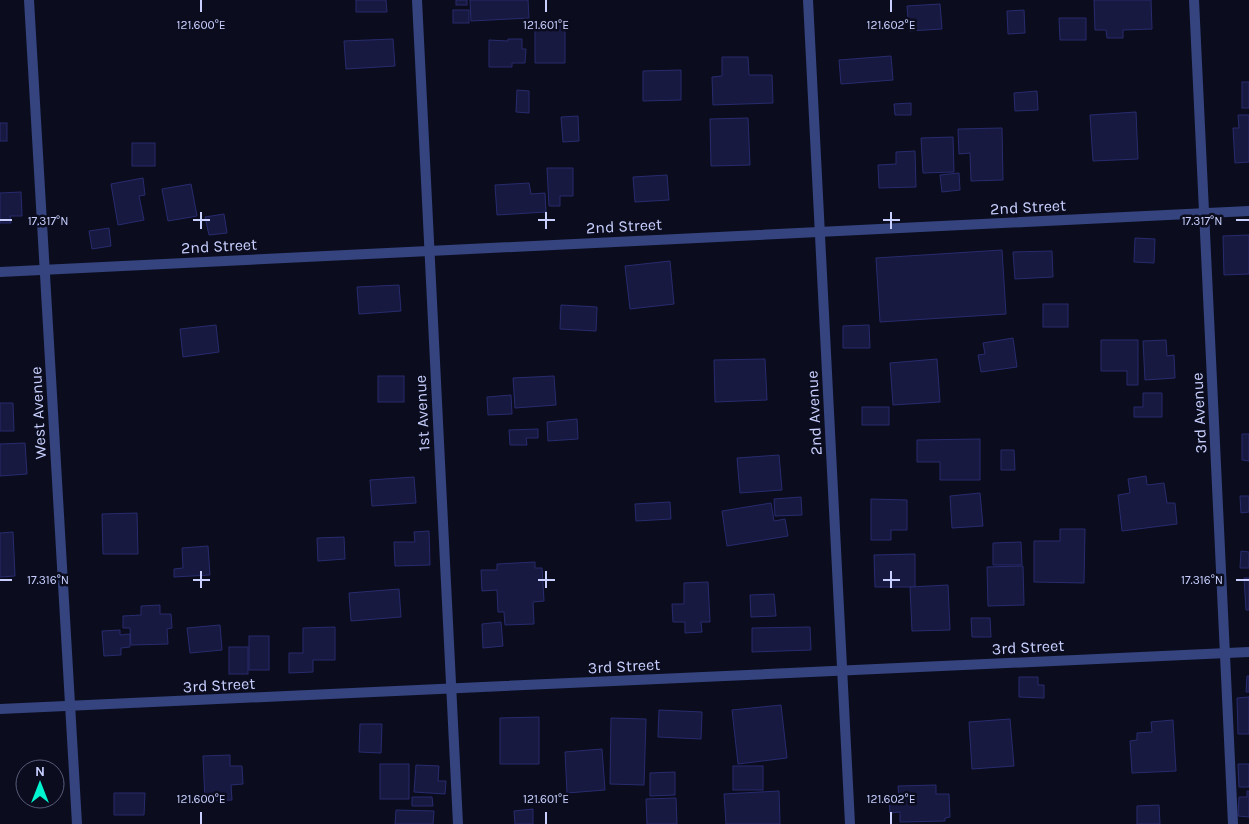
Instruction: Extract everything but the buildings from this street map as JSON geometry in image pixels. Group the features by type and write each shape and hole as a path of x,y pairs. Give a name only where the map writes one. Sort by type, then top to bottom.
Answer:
{"street":[{"name":"West Avenue","path":"29,0 77,824"},
{"name":"1st Avenue","path":"417,0 458,824"},
{"name":"2nd Avenue","path":"808,0 850,824"},
{"name":"3rd Avenue","path":"1194,0 1233,824"},
{"name":"2nd Street","path":"0,272 1249,211"},
{"name":"3rd Street","path":"0,709 1249,652"}]}
